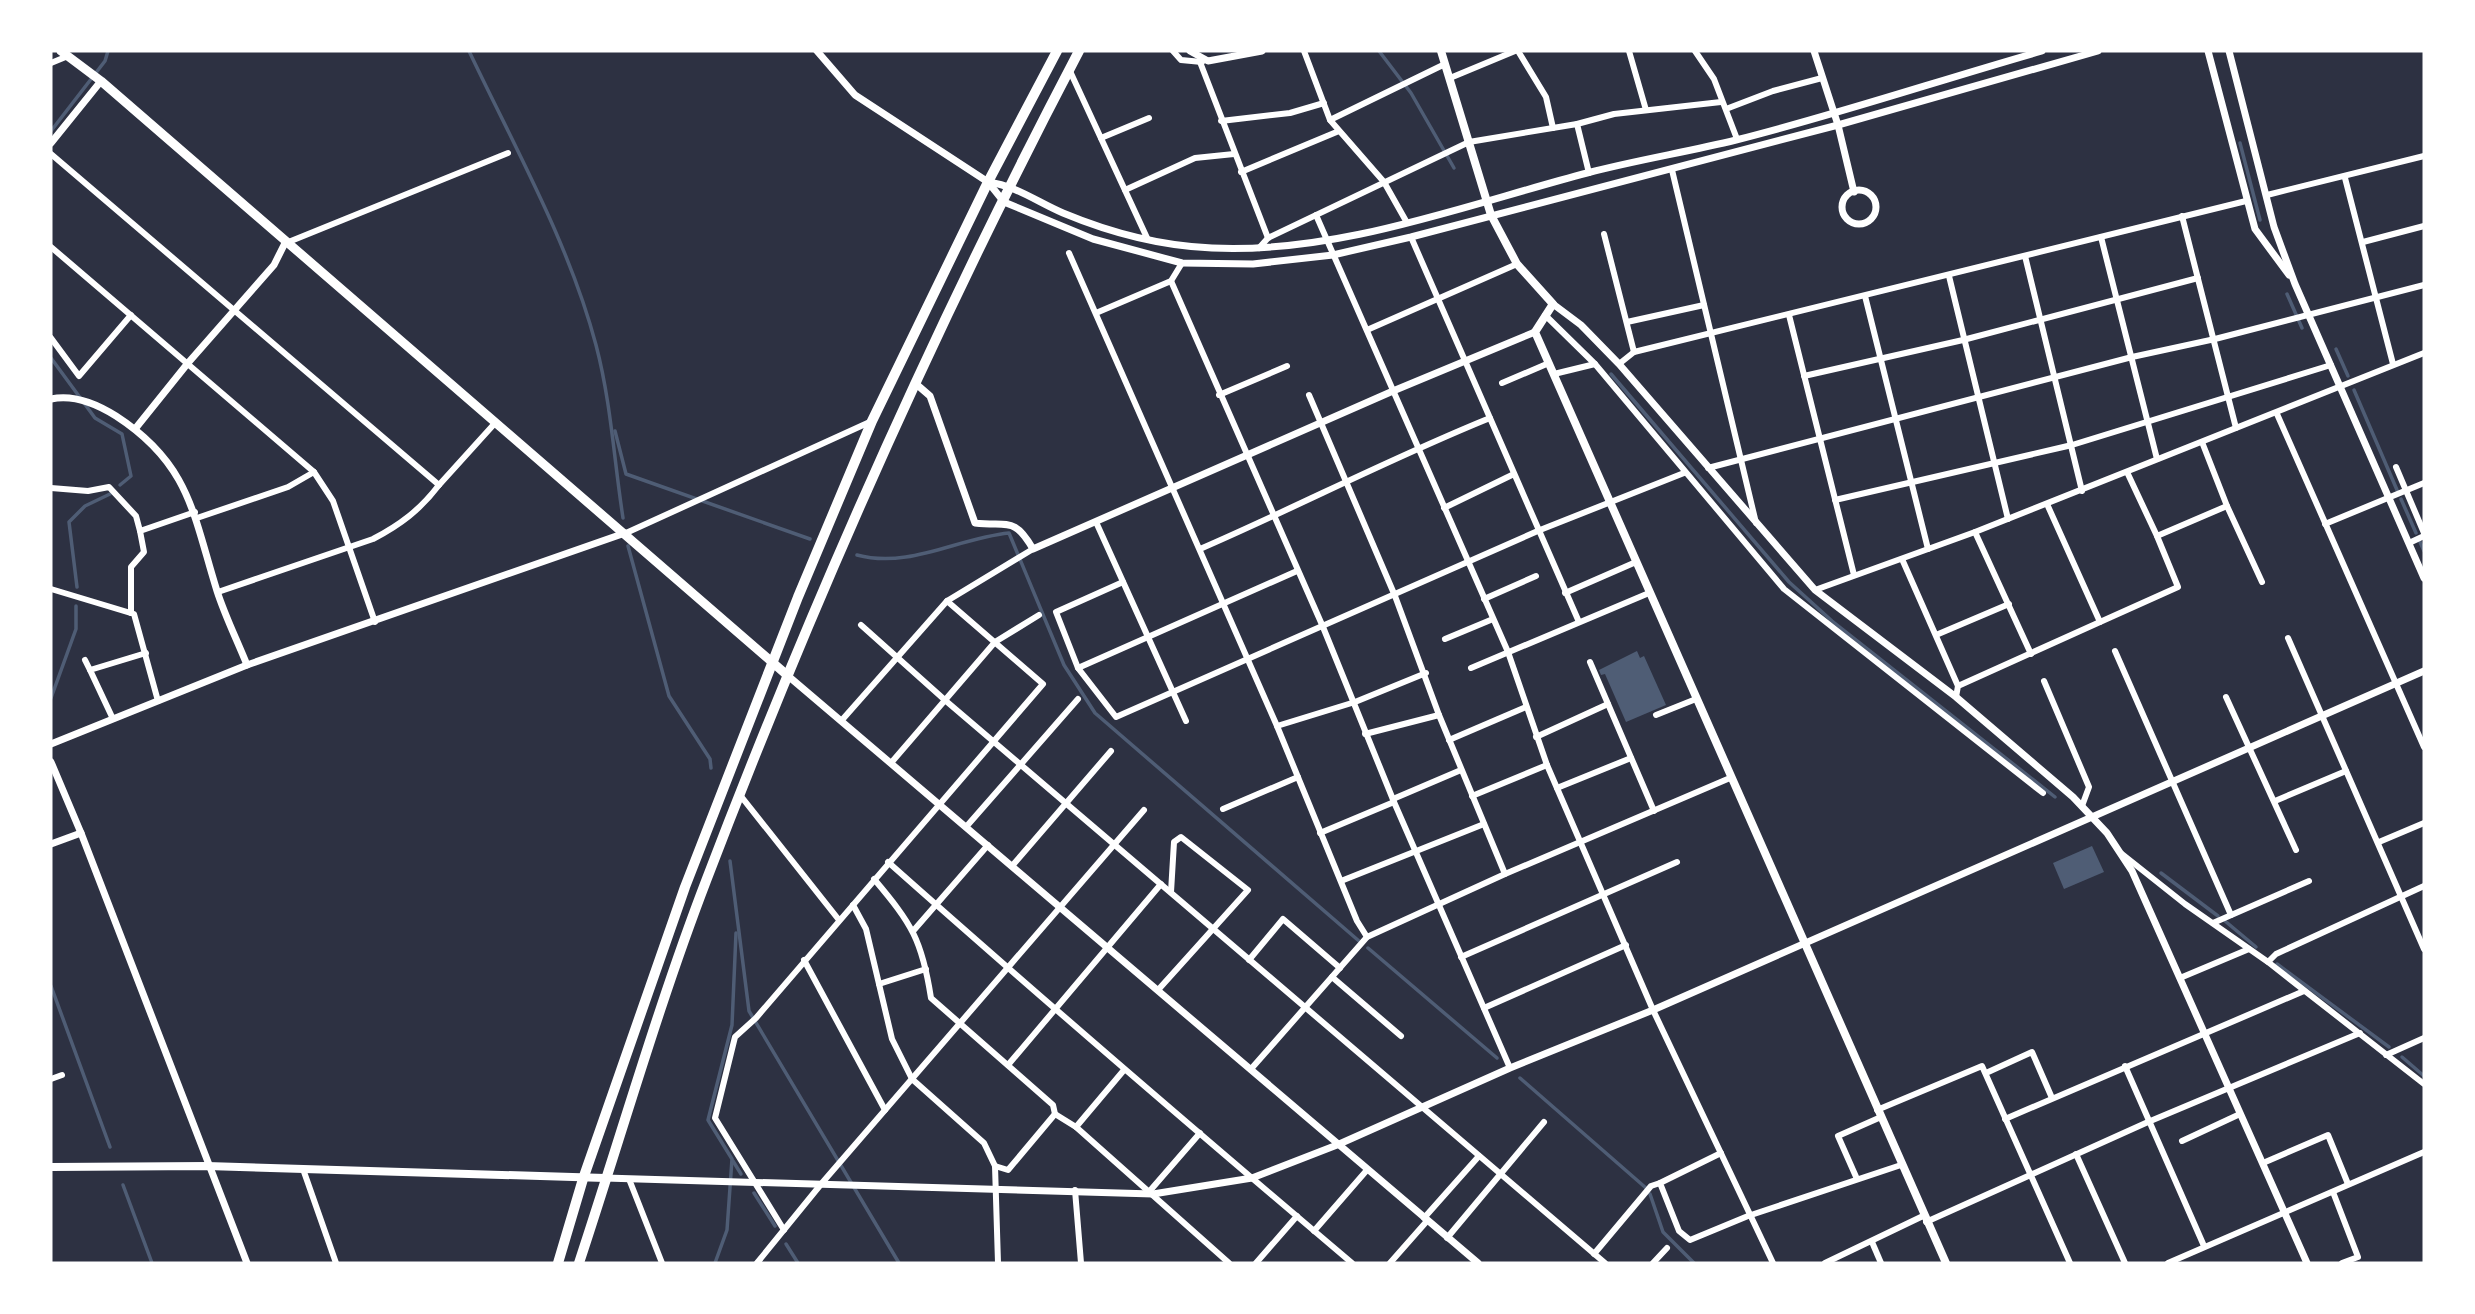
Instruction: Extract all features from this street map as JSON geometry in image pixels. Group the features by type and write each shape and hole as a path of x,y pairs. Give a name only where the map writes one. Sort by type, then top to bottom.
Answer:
{"highway":[{"path":"558,1263 583,1179 685,887 772,662 872,421 988,182 1057,51"},
{"path":"579,1263 705,883 787,675 915,383 1079,51"}],"main road":[{"path":"1441,51 1491,215 1517,264 1553,303 1535,332 1945,1263"},
{"path":"64,53 99,80 285,243 626,533 787,675"},
{"path":"51,1167 207,1166 605,1178"}],"street":[{"path":"817,51 855,95 988,182 1004,202 1093,239 1182,262 1253,264 1333,255 1411,237 1672,170 2098,51"},
{"path":"1173,51 1181,60 1262,51"},
{"path":"1190,51 1202,58 1221,121 1268,238"},
{"path":"1304,51 1330,120 1384,182 1406,221"},
{"path":"1450,78 1516,51 1546,97 1553,128"},
{"path":"1629,51 1646,110"},
{"path":"1695,51 1714,79 1737,139"},
{"path":"1814,51 1838,125 1854,192"},
{"path":"988,182 1012,186 1061,212 1101,228 1148,240 1191,247 1259,248 1327,240 1487,202 1589,173 1737,139 2042,51"},
{"path":"2208,51 2255,229 2295,284"},
{"path":"2229,51 2267,195 2295,284 2301,318 2331,365 2424,578"},
{"path":"51,63 64,53"},
{"path":"1330,120 1445,64"},
{"path":"1069,69 1148,240"},
{"path":"1726,109 1773,91 1822,78"},
{"path":"51,143 99,80"},
{"path":"1259,248 1268,238 1469,142 1646,110 1721,102"},
{"path":"1221,121 1290,113 1324,103"},
{"path":"1101,138 1149,118"},
{"path":"1577,124 1589,173"},
{"path":"1241,172 1339,131"},
{"path":"51,153 439,485"},
{"path":"135,429 188,363 274,265 285,243 508,153"},
{"path":"1125,190 1195,158 1234,154"},
{"path":"2267,195 2424,158"},
{"path":"1672,170 1743,457 1756,525"},
{"path":"2345,178 2393,364"},
{"path":"1854,192 1865,192 1875,203 1872,218 1862,224 1851,222 1844,214 1843,202 1854,192"},
{"path":"1619,364 1634,352 2246,201"},
{"path":"1316,215 1508,652 1547,765 1653,1010 1748,1216 1773,1263"},
{"path":"2182,216 2236,428"},
{"path":"2363,242 2424,226"},
{"path":"1604,234 1634,352"},
{"path":"1411,237 1578,622"},
{"path":"2101,237 2150,421 2157,459"},
{"path":"51,247 314,472 333,501 375,622"},
{"path":"1069,253 1174,488 1277,726 1320,833 1367,937"},
{"path":"2025,256 2082,491"},
{"path":"1096,313 1171,281 1182,262"},
{"path":"1367,330 1517,264"},
{"path":"1948,276 2008,519"},
{"path":"1804,376 1962,340 2199,278"},
{"path":"1171,281 1273,518 1323,626 1355,702 1365,734 1510,1068"},
{"path":"1708,468 2132,357 2301,318 2424,285"},
{"path":"1865,296 1928,549"},
{"path":"1553,303 1581,325 1619,364 1815,590 1955,697 2082,806 2122,854 2206,1033 2307,1263"},
{"path":"1627,322 1703,304"},
{"path":"51,338 79,376 131,315"},
{"path":"1545,315 1595,364 1784,589 2043,793"},
{"path":"1789,315 1854,575"},
{"path":"842,720 947,601 1017,557 1393,390 1535,332"},
{"path":"1815,590 2082,491 2424,353"},
{"path":"1502,383 1549,363"},
{"path":"1553,374 1595,364"},
{"path":"1835,500 2072,445 2331,365"},
{"path":"1219,395 1286,366"},
{"path":"915,383 930,396 975,523 1006,522 1022,530 1033,549"},
{"path":"1309,395 1395,596 1426,673 1439,715 1505,874"},
{"path":"51,400 65,398 97,405 135,429 172,466 196,515 218,592 247,665"},
{"path":"2277,414 2424,747"},
{"path":"1200,549 1273,518 1419,447 1490,418"},
{"path":"51,744 247,665 626,533 872,421"},
{"path":"218,592 349,546 397,526 423,506 496,422"},
{"path":"2202,442 2227,506 2262,582"},
{"path":"2396,467 2424,535 2409,543"},
{"path":"140,531 288,487 314,472"},
{"path":"1958,686 2178,586 2127,472"},
{"path":"1123,582 1056,612 1078,668 1116,717 1540,530 1684,473"},
{"path":"1444,508 1514,474"},
{"path":"2325,524 2424,483"},
{"path":"51,488 88,491 109,487 136,516 144,552 131,567 131,613"},
{"path":"2047,504 2100,622"},
{"path":"2157,536 2227,506"},
{"path":"1096,522 1186,721"},
{"path":"1975,532 2031,654"},
{"path":"1902,559 1958,686 1955,697"},
{"path":"1565,593 1636,562"},
{"path":"1078,668 1147,635 1297,571"},
{"path":"1484,599 1536,576"},
{"path":"51,589 134,614 158,701"},
{"path":"1471,668 1649,593"},
{"path":"784,1230 715,1118 735,1037 756,1018 1043,684 947,601"},
{"path":"1936,635 2009,604"},
{"path":"891,762 995,642 1039,615"},
{"path":"1445,639 1493,619"},
{"path":"862,625 946,701 1214,928 1304,1009 1605,1263"},
{"path":"2288,638 2424,949"},
{"path":"2115,651 2231,915"},
{"path":"90,670 146,653"},
{"path":"85,660 113,719"},
{"path":"1590,662 1654,811"},
{"path":"605,1178 756,1184 996,1187 1148,1194 1251,1178 1337,1145 1421,1106 1653,1010 2170,780 2424,671"},
{"path":"1277,726 1355,702 1426,673"},
{"path":"787,675 1478,1263"},
{"path":"2044,681 2089,787 2082,806"},
{"path":"2225,697 2296,850"},
{"path":"966,827 1078,699"},
{"path":"1656,715 1696,699"},
{"path":"1536,737 1608,704"},
{"path":"1449,740 1526,707"},
{"path":"1365,734 1439,715"},
{"path":"1012,866 1111,751"},
{"path":"1557,788 1631,758"},
{"path":"51,762 247,1263"},
{"path":"1472,796 1547,765"},
{"path":"1320,833 1461,770"},
{"path":"2275,801 2346,771"},
{"path":"1223,809 1298,777"},
{"path":"1251,1069 1367,937 1505,874 1730,778"},
{"path":"740,795 839,920"},
{"path":"757,1263 840,1161 1144,810"},
{"path":"2379,842 2424,823"},
{"path":"1341,881 1484,824"},
{"path":"51,844 81,833"},
{"path":"1158,990 1248,890 1181,836 1174,842 1171,892"},
{"path":"914,930 988,845"},
{"path":"2122,854 2268,962 2424,1084"},
{"path":"888,862 1057,1008 1124,1070 1352,1263"},
{"path":"1461,957 1677,862"},
{"path":"874,879 914,930 926,969 931,998 1053,1105 1055,1114 1076,1127 1148,1194 1229,1263"},
{"path":"2213,923 2309,881"},
{"path":"1007,1065 1161,884"},
{"path":"2268,962 2276,954 2424,886"},
{"path":"853,905 866,929 892,1039 912,1079 984,1143 995,1166 998,1263"},
{"path":"1249,960 1283,919 1340,968"},
{"path":"1484,1008 1626,945"},
{"path":"2180,978 2249,949"},
{"path":"804,960 885,1110"},
{"path":"879,984 926,969"},
{"path":"1332,977 1401,1036"},
{"path":"2005,1119 2304,991"},
{"path":"1825,1263 2229,1087 2360,1033"},
{"path":"2386,1055 2424,1038"},
{"path":"1986,1073 2032,1052 2052,1098"},
{"path":"1857,1179 1838,1136 1982,1066 2070,1263"},
{"path":"2125,1066 2204,1246"},
{"path":"1076,1127 1124,1070"},
{"path":"51,1079 62,1075"},
{"path":"995,1166 1008,1170 1055,1114"},
{"path":"2182,1140 2240,1114"},
{"path":"1447,1238 1545,1122"},
{"path":"1148,1194 1200,1133"},
{"path":"2263,1163 2328,1135 2348,1184"},
{"path":"2168,1263 2424,1152"},
{"path":"1594,1254 1651,1186 1721,1153"},
{"path":"2076,1154 2125,1263"},
{"path":"1390,1263 1479,1156"},
{"path":"1660,1183 1679,1231 1690,1240 1748,1216 1901,1165"},
{"path":"303,1169 336,1263"},
{"path":"1314,1231 1367,1170"},
{"path":"629,1179 662,1263"},
{"path":"1075,1190 1081,1263"},
{"path":"2333,1192 2358,1257 2343,1263"},
{"path":"1256,1263 1297,1216"},
{"path":"1872,1242 1881,1263"},
{"path":"1653,1263 1667,1248"}],"water":[{"path":"1637,651 1640,658 1644,656 1666,705 1626,722 1605,674 1601,675 1599,670"},
{"path":"2092,846 2104,872 2064,889 2053,863"}],"waterway":[{"path":"51,131 105,61 108,51"},
{"path":"469,51 556,232 585,307 605,388 623,518"},
{"path":"1379,51 1411,93 1454,168"},
{"path":"2240,143 2260,220"},
{"path":"2287,294 2302,328"},
{"path":"2336,349 2348,376"},
{"path":"51,358 95,418 122,434 131,476 120,485"},
{"path":"1611,374 1789,582 1832,621 2055,797"},
{"path":"2354,390 2397,490"},
{"path":"615,431 626,474 810,539"},
{"path":"77,587 69,522 85,506 110,494"},
{"path":"2401,499 2416,533"},
{"path":"857,555 876,558 914,556 1009,533 1064,665 1095,713 1359,941"},
{"path":"2420,542 2424,551"},
{"path":"628,546 669,696 710,759 711,768"},
{"path":"51,698 76,629 76,606"},
{"path":"730,861 749,1011 899,1263"},
{"path":"2161,873 2218,916"},
{"path":"2225,921 2256,947"},
{"path":"715,1263 727,1230 732,1159 708,1120 732,1025 736,933"},
{"path":"1368,948 1497,1058"},
{"path":"2277,964 2389,1047"},
{"path":"51,986 110,1147"},
{"path":"2402,1057 2424,1076"},
{"path":"1520,1078 1646,1188"},
{"path":"733,1161 741,1174"},
{"path":"123,1185 152,1263"},
{"path":"754,1193 775,1226"},
{"path":"1650,1194 1663,1232 1694,1263"},
{"path":"786,1244 798,1263"}]}
